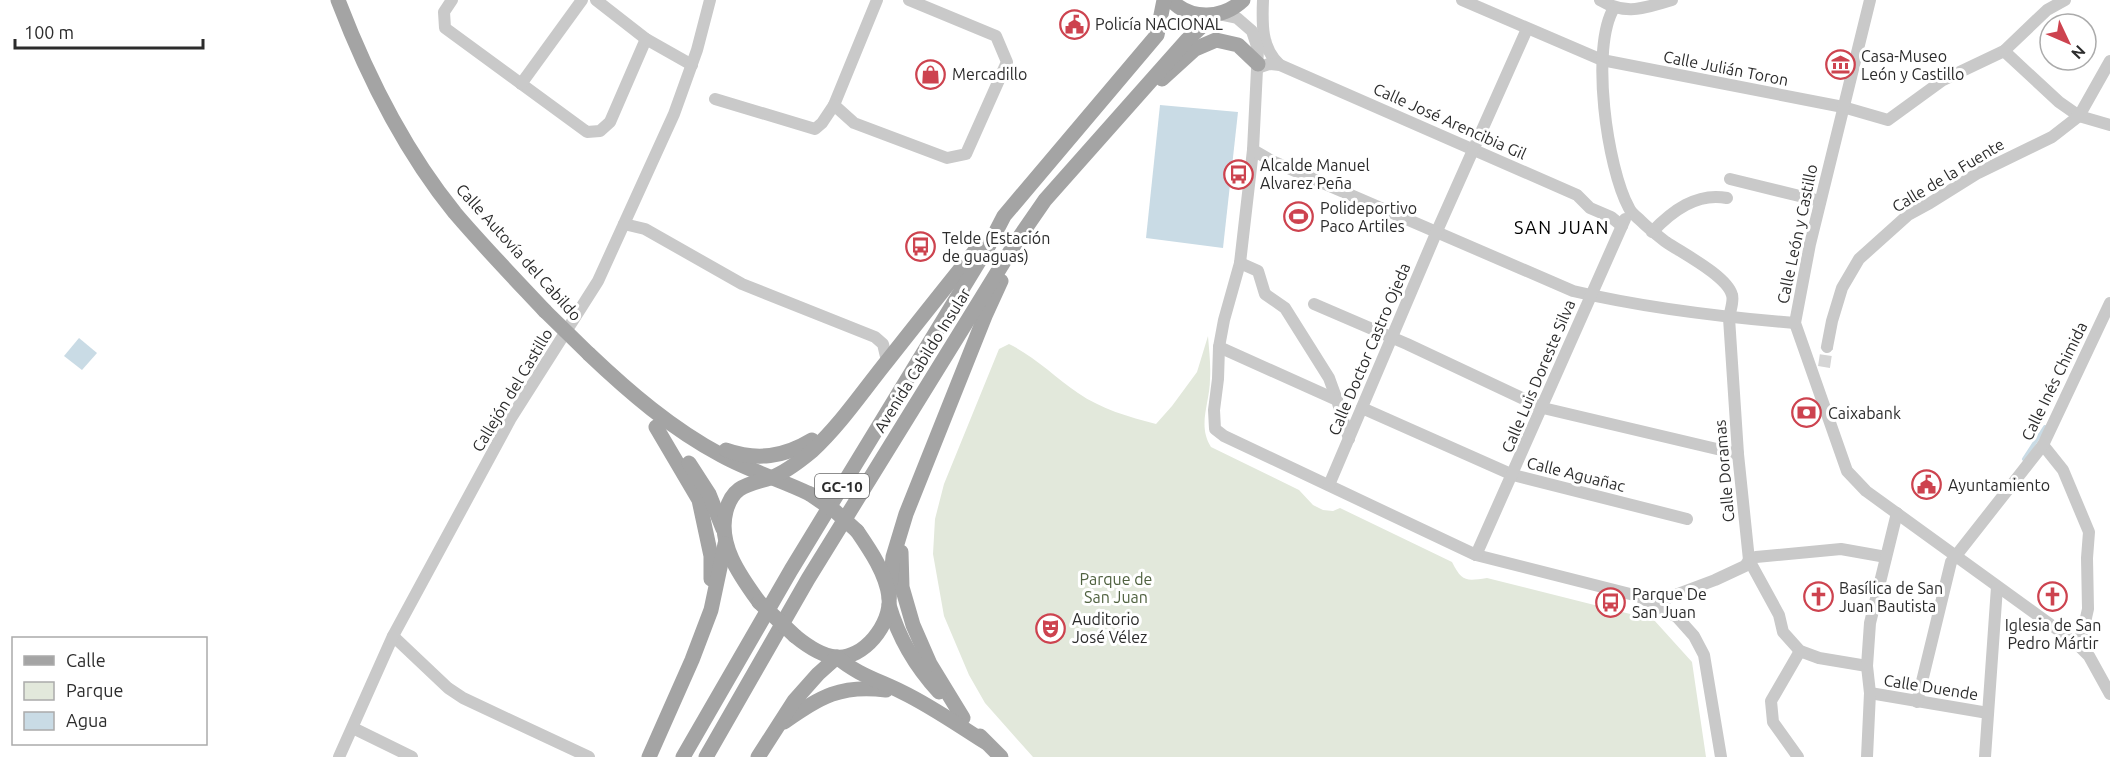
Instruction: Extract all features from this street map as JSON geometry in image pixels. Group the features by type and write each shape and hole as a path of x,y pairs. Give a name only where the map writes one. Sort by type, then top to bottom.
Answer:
{"main road":[{"name":"Calle Autovía del Cabildo","path":"338,0 373,83 422,167 455,212 545,311 624,388 656,427 680,450 709,494 726,537"},
{"name":"Avenida Cabildo Insular","path":"683,757 797,560 989,245 1004,216 1157,35 1164,0"},
{"path":"1171,0 1186,11 1200,15 1216,14"},
{"name":"GC-10","path":"1216,14 1228,11 1243,0"},
{"name":"Avenida Cabildo Insular","path":"706,757 808,579 1016,242 1045,200 1187,40 1216,14"},
{"path":"1135,98 1176,68 1195,49 1216,40 1238,45 1258,66"},
{"path":"649,757 693,660 711,610 726,537 726,512 733,495 744,485 771,478 813,450 847,414 1004,216"},
{"path":"758,757 794,701 818,674 837,657 855,653 869,643 882,624 889,601 893,557 901,532 1016,242"},
{"name":"Calle Autovía del Cabildo","path":"624,388 690,438 722,456 771,478"},
{"path":"656,427 699,500 711,556 711,610"},
{"path":"690,438 741,455 757,457 780,455 796,450 833,428"},
{"path":"771,478 810,494 836,512 857,531 879,568 903,642 920,672 1001,757"},
{"path":"901,532 903,587 914,625 930,664 963,718"},
{"path":"726,537 737,570 759,602 795,636 808,646 837,657 863,675 902,692 985,742"},
{"path":"779,726 819,698 845,690 870,688 902,692"}],"street":[{"path":"452,0 444,12 445,28 587,132 600,131 610,122 646,39"},
{"path":"521,84 582,0"},
{"path":"596,0 646,39 692,65"},
{"name":"Callejón del Castillo","path":"339,757 393,636 511,418 598,281 674,114 692,65 710,0"},
{"path":"715,99 815,129 834,105 877,0"},
{"path":"834,105 854,123 947,159 966,154 1007,62 996,36 909,0"},
{"path":"1263,0 1266,48 1270,57 1280,65"},
{"name":"Calle Julián Toron","path":"1462,0 1602,60 1843,107 1888,120 1943,80 2004,51"},
{"path":"1600,0 1614,8 1628,10 1672,0"},
{"name":"Calle León y Castillo","path":"1870,0 1820,201 1795,323 1847,471 1866,491 1897,513"},
{"path":"2065,0 2047,10 2004,51 2059,102 2079,116 2110,125"},
{"path":"1614,8 1608,17 1602,60 1608,144 1629,210"},
{"path":"1216,14 1237,18 1252,31 1258,49 1258,66 1240,263 1219,347 1214,410 1215,429 1224,436 1476,555 1638,596 1677,616 1694,636 1704,655 1721,757"},
{"name":"Calle Doctor Castro Ojeda","path":"1329,485 1437,231 1527,29"},
{"path":"2079,116 2107,77 2110,61"},
{"path":"1258,66 1280,65"},
{"name":"Calle José Arencibia Gil","path":"1280,65 1577,195 1590,208 1611,217 1623,226"},
{"name":"Calle de la Fuente","path":"1827,347 1842,288 1859,259 1908,214 1978,173 2052,137 2079,116"},
{"path":"1252,150 1272,161 1573,291 1729,318 1795,323"},
{"path":"1730,179 1820,201"},
{"path":"1652,231 1686,204 1716,196 1727,198"},
{"name":"Calle Luis Doreste Silva","path":"1476,555 1629,210"},
{"name":"Calle Doramas","path":"1629,210 1652,231 1707,268 1726,285 1733,296 1729,318 1738,454 1749,560 1779,615 1784,632 1800,651"},
{"path":"624,224 645,229 742,284 875,337 883,344 887,361"},
{"path":"1240,263 1258,271 1265,294 1285,308 1329,378 1349,439"},
{"name":"Calle Inés Chimida","path":"1917,702 1951,562 2043,445 2110,303"},
{"path":"1314,304 1543,408 1738,454"},
{"path":"1219,347 1338,400"},
{"path":"1815,381 1824,367"},
{"name":"Calle Aguañac","path":"1362,408 1513,475 1687,519"},
{"path":"2043,445 2063,470 2089,532 2088,609 2083,631 2076,643"},
{"path":"1867,757 1869,693 1867,666 1870,623 1897,513 2076,643 2089,656 2110,694"},
{"path":"1660,608 1666,598 1745,566 1749,560 1756,557 1841,549 1886,557"},
{"path":"1984,757 1997,587"},
{"path":"393,636 448,688 463,698 589,757"},
{"path":"1798,757 1773,722 1771,700 1800,651 1819,658 1867,666"},
{"name":"Calle Duende","path":"1869,693 1988,713"},
{"path":"353,728 412,757"}],"green space":[{"name":"Parque de San Juan","path":"1208,336 1210,374 1205,430 1211,447 1299,490 1313,505 1323,510 1333,511 1340,508 1452,562 1465,579 1487,578 1654,620 1692,662 1706,757 1033,757 985,703 969,675 944,616 933,554 935,519 944,484 999,349 1009,344 1027,354 1069,387 1096,404 1156,424 1197,372"}],"water":[{"path":"1160,105 1238,112 1223,248 1146,238"},
{"path":"79,338 97,353 82,370 64,356"}],"waterway":[{"path":"2024,459 2045,427"}],"tunnel":[{"path":"1824,367 1827,347"}],"place":[{"name":"Policía NACIONAL","path":"1074,24"},
{"name":"Casa-Museo León y Castillo","path":"1840,65"},
{"name":"Mercadillo","path":"931,74"},
{"name":"Alcalde Manuel Alvarez Peña","path":"1239,174"},
{"name":"Polideportivo Paco Artiles","path":"1299,217"},
{"name":"Telde (Estación de guaguas)","path":"921,247"},
{"name":"Caixabank","path":"1807,413"},
{"name":"Ayuntamiento","path":"1927,485"},
{"name":"Basílica de San Juan Bautista","path":"1818,597"},
{"name":"Iglesia de San Pedro Mártir","path":"2053,597"},
{"name":"Parque De San Juan","path":"1611,603"},
{"name":"Auditorio José Vélez","path":"1051,628"}],"district":[{"name":"SAN JUAN","path":"1562,227"}]}
